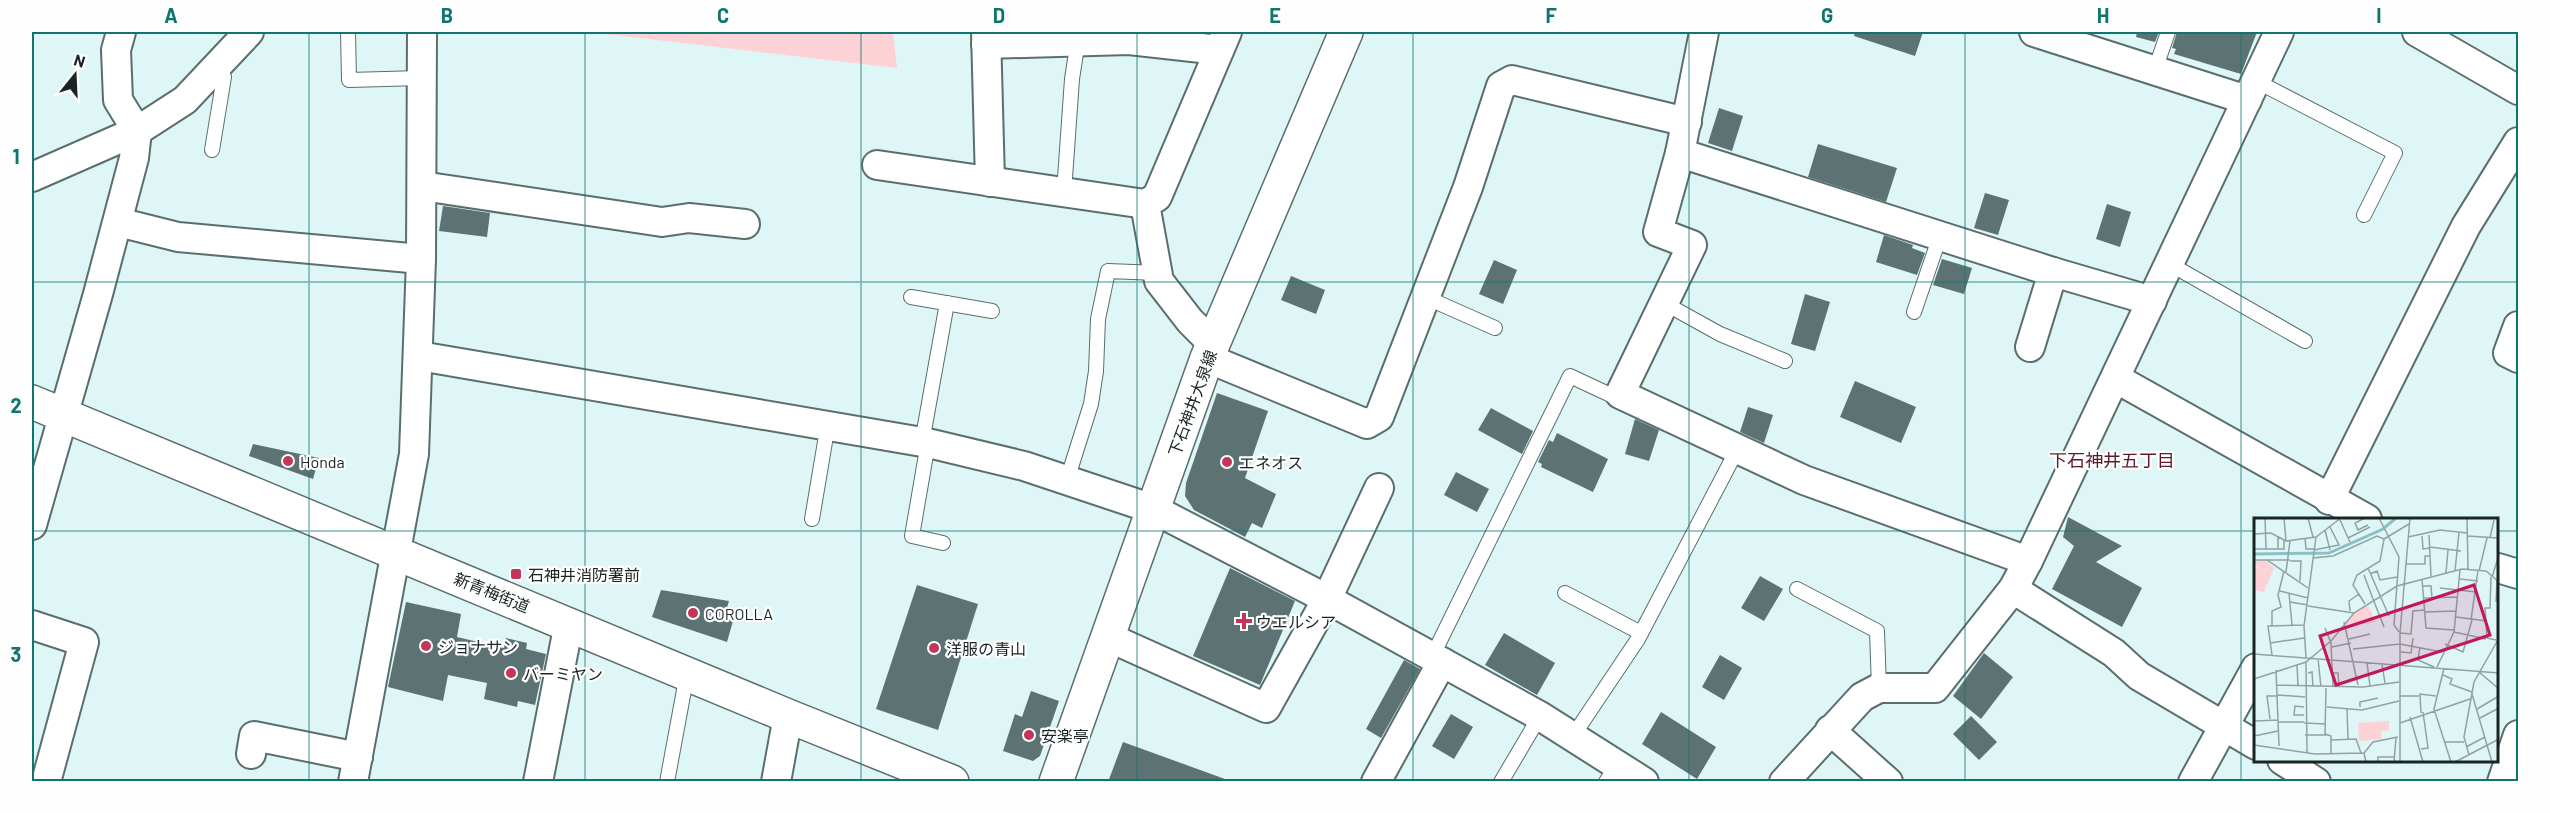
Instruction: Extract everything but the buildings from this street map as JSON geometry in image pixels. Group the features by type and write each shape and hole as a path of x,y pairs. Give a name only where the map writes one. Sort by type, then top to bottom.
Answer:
{"main road":[{"name":"下石神井大泉線","path":"1056,782 1210,351 1346,32"},
{"name":"新青梅街道","path":"32,402 952,782"}],"street":[{"path":"32,525 134,158 137,131 118,100 116,50 121,32"},
{"path":"32,177 137,131 185,100 249,32"},
{"path":"251,754 254,736 355,769 414,454 421,260 422,32"},
{"path":"1704,32 1680,153 1658,232 1692,246 1620,394 1804,480 2028,561"},
{"path":"2034,32 2156,70 2251,91"},
{"path":"1784,782 1862,697 1879,688 1935,688 2013,589 2116,379 2168,263 2280,32"},
{"path":"2417,32 2518,90"},
{"path":"877,165 990,182 1145,204 1157,197 1223,41 1128,36 1078,40 986,38 990,182"},
{"path":"1145,204 1159,281 1210,351 1367,424 1379,417 1467,187 1501,86 1512,80 1687,122"},
{"path":"2335,508 2466,226 2518,142"},
{"path":"1680,153 2053,272 2152,301"},
{"path":"422,186 662,222 689,218 745,224"},
{"path":"118,222 178,237 421,260"},
{"path":"2030,347 2053,272"},
{"path":"2518,326 2508,353 2518,358"},
{"path":"418,356 925,442 1024,466 1153,509 1327,599 1540,716 1573,736 1612,773 1644,782"},
{"path":"2116,379 2335,508 2364,518"},
{"path":"1108,637 1266,708 1327,599 1378,488"},
{"path":"2499,568 2518,574"},
{"path":"2013,589 2114,653 2139,676 2254,744"},
{"path":"538,782 568,623"},
{"path":"32,625 84,642 46,782"},
{"path":"1376,782 1437,659"},
{"path":"2193,782 2254,672"},
{"path":"776,782 788,716"},
{"path":"1830,730 1888,782"},
{"path":"2285,762 2316,782"}],"lane":[{"path":"348,32 349,80 421,78"},
{"path":"2156,70 2168,32"},
{"path":"1064,192 1072,79 1078,40"},
{"path":"212,150 224,77 217,66"},
{"path":"2251,91 2395,153 2364,216"},
{"path":"1914,312 1940,236"},
{"path":"2168,263 2305,341"},
{"path":"1067,480 1091,404 1096,371 1098,319 1108,271 1158,273"},
{"path":"911,297 992,311"},
{"path":"1425,297 1495,328"},
{"path":"944,543 912,536 947,303"},
{"path":"1664,303 1720,334 1785,361"},
{"path":"1437,659 1570,376 1617,398 1620,394"},
{"path":"812,519 828,424"},
{"path":"1573,736 1641,633 1737,450"},
{"path":"1797,589 1877,631 1879,688"},
{"path":"1565,593 1641,633"},
{"path":"667,782 687,674"},
{"path":"1502,782 1540,716"}],"shaded area":[{"path":"589,32 893,32 897,68"}],"place":[{"name":"Honda","path":"288,461"},
{"name":"エネオス","path":"1227,462"},
{"name":"石神井消防署前","path":"516,574"},
{"name":"COROLLA","path":"693,613"},
{"name":"ウエルシア","path":"1244,621"},
{"name":"ジョナサン","path":"426,646"},
{"name":"洋服の青山","path":"934,648"},
{"name":"バーミヤン","path":"511,673"},
{"name":"安楽亭","path":"1029,735"}],"district":[{"name":"下石神井五丁目","path":"2112,460"}]}
